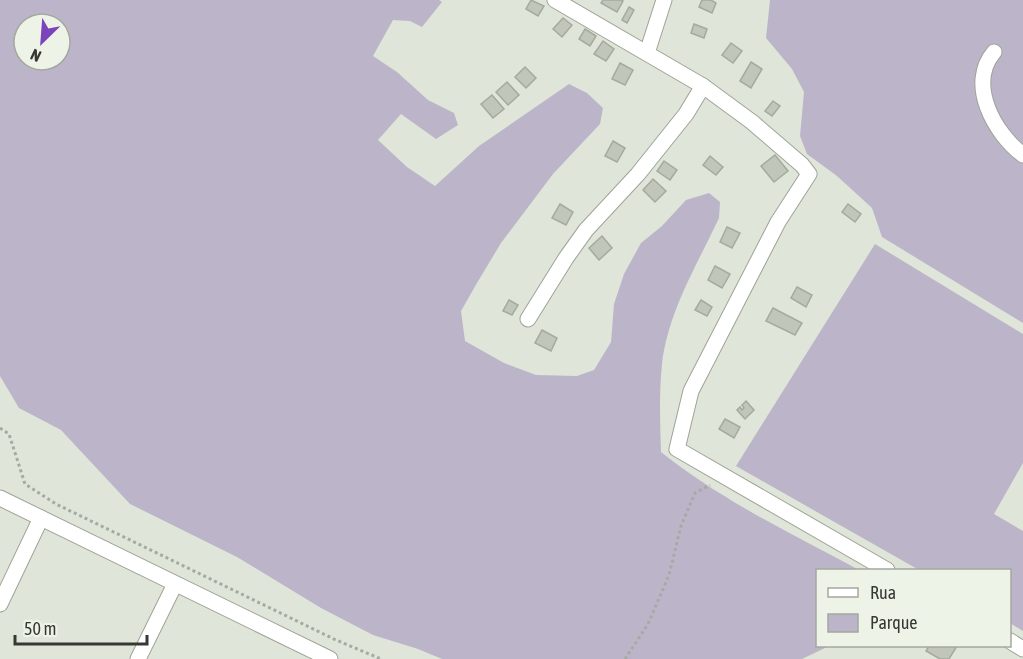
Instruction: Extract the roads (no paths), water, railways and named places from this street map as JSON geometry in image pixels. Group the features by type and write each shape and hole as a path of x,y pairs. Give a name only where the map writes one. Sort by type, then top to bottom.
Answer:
{"street":[{"path":"555,0 703,86 752,122 802,165 808,174 778,222 691,391 677,448 885,569"},
{"path":"647,53 664,0"},
{"path":"993,52 982,70 981,87 992,118 1012,146 1023,154"},
{"path":"528,319 586,230 638,174 686,114 703,86"},
{"path":"0,498 175,584 303,653 330,659"},
{"path":"0,604 41,518"},
{"path":"138,659 175,584"}]}
